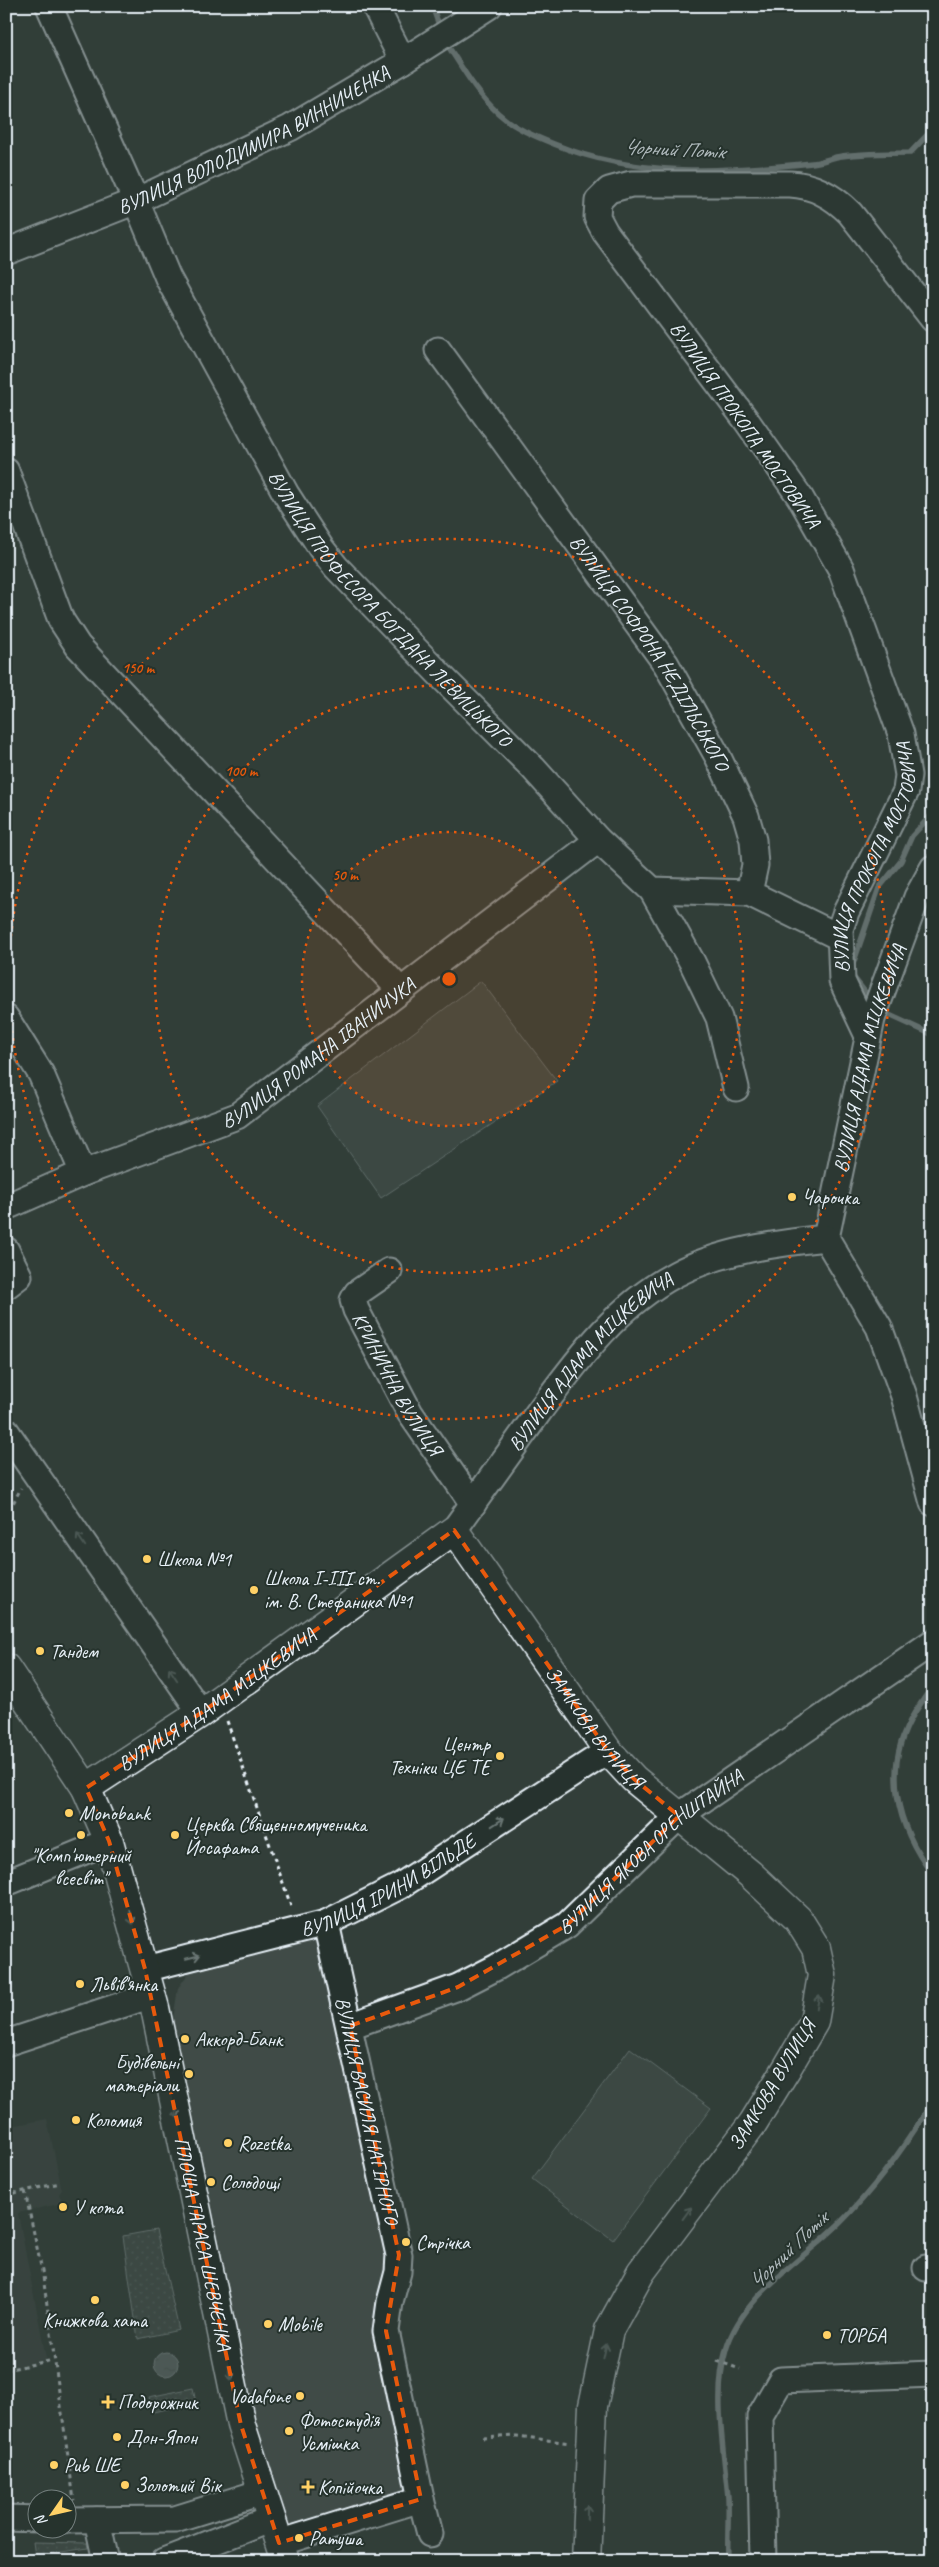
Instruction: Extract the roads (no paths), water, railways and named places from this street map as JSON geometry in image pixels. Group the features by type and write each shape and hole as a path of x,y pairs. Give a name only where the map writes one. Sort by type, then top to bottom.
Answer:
{"main road":[{"name":"ВУЛИЦЯ АДАМА МІЦКЕВИЧА","path":"86,1788 210,1706 454,1530"},
{"name":"ЗАМКОВА ВУЛИЦЯ","path":"454,1530 608,1751 634,1779 750,1874 798,1919 816,1948 822,1975 814,2022 787,2068 753,2123 641,2272 609,2330 593,2406 586,2561"},
{"name":"ПЛОЩА ТАРАСА ШЕВЧЕНКА","path":"6,1668 86,1788 109,1841 152,1995 241,2426 278,2541"}],"street":[{"name":"ВУЛИЦЯ ПРОФЕСОРА БОГДАНА ЛЕВИЦЬКОГО","path":"49,6 176,293 286,494 328,558 533,768 598,840 652,890 692,962 718,1018 736,1088"},
{"path":"375,6 403,61"},
{"name":"ВУЛИЦЯ ВОЛОДИМИРА ВИННИЧЕНКА","path":"6,252 136,201 290,128 403,61 489,6"},
{"name":"ВУЛИЦЯ ПРОКОПА МОСТОВИЧА","path":"868,1036 842,981 839,937 846,912 906,791 908,774 901,734 848,585 812,517 746,420 605,232 597,217 598,201 609,190 631,184 790,184 812,187 838,201 850,213 933,318"},
{"name":"ВУЛИЦЯ СОФРОНА НЕДІЛЬСЬКОГО","path":"438,350 631,615 676,681 740,801 750,828 755,865 749,893"},
{"path":"6,471 56,607 66,629 78,646 400,990"},
{"name":"ВУЛИЦЯ РОМАНА ІВАНИЧУКА","path":"6,1207 83,1173 237,1116 598,840"},
{"name":"ВУЛИЦЯ АДАМА МІЦКЕВИЧА","path":"454,1530 577,1360 626,1307 677,1273 705,1262 783,1242 826,1238 868,1036 917,898 933,868"},
{"path":"652,890 749,893 839,937"},
{"path":"6,1018 40,1074 83,1173"},
{"path":"826,1238 879,1327 904,1396 933,1503"},
{"path":"6,1250 18,1276 6,1286"},
{"name":"КРИНИЧНА ВУЛИЦЯ","path":"389,1271 357,1293 353,1300 356,1310 410,1413 473,1504"},
{"path":"6,1431 210,1706"},
{"name":"ВУЛИЦЯ ЯКОВА ОРЕНШТАЙНА","path":"350,2026 458,1987 497,1967 567,1925 679,1816 933,1642"},
{"name":"ВУЛИЦЯ ІРИНИ ВІЛЬДЕ","path":"146,1969 326,1923 400,1886 608,1751"},
{"path":"6,1883 109,1841"},
{"name":"ВУЛИЦЯ ВАСИЛЯ НАГІРНОГО","path":"326,1923 399,2256 399,2267 386,2319 386,2330 430,2534"},
{"path":"6,2043 152,1995"},
{"path":"763,2561 760,2416 781,2380 933,2374"},
{"path":"80,2520 175,2519 262,2492"},
{"path":"164,2561 278,2541 421,2499"},
{"path":"6,2518 28,2519"},
{"path":"80,2520 106,2561"}],"water":[{"path":"166,2352 174,2356 178,2364 174,2372 166,2376 158,2372 154,2364 158,2356"}],"waterway":[{"name":"Чорний Потік","path":"432,6 439,25"},
{"name":"Чорний Потік","path":"448,46 483,98 511,123 532,135 554,144 585,155 617,163 682,170 747,169 820,162 859,154 910,153 933,129"},
{"name":"Чорний Потік","path":"852,967 879,888 901,861 912,836 933,813"},
{"name":"Чорний Потік","path":"854,978 868,996"},
{"name":"Чорний Потік","path":"887,1014 933,1035"},
{"name":"Чорний Потік","path":"933,1687 915,1712 904,1733 898,1754 896,1775 897,1796 902,1816 910,1837 933,1875"},
{"name":"Чорний Потік","path":"728,2561 728,2497 721,2423 720,2385 726,2350 734,2330 745,2312 759,2295 826,2236 865,2197 897,2156 933,2104"}],"place":[{"name":"Чарочка","path":"792,1197"},
{"name":"Школа №1","path":"147,1559"},
{"name":"Школа I-III ст. ім. В. Стефаника №1","path":"254,1590"},
{"name":"Тандем","path":"40,1651"},
{"name":"Центр Техніки ЦЕ ТЕ","path":"500,1756"},
{"name":"Monobank","path":"69,1813"},
{"name":"\"Комп'ютерний всесвіт\"","path":"81,1835"},
{"name":"Церква Священномученика Йосафата","path":"175,1835"},
{"name":"Львів'янка","path":"80,1984"},
{"name":"Аккорд-Банк","path":"185,2039"},
{"name":"Будівельні матеріали","path":"189,2074"},
{"name":"Коломия","path":"76,2120"},
{"name":"Rozetka","path":"228,2143"},
{"name":"Солодощі","path":"211,2182"},
{"name":"У кота","path":"63,2207"},
{"name":"Стрічка","path":"406,2242"},
{"name":"Книжкова хата","path":"95,2300"},
{"name":"Mobile","path":"268,2324"},
{"name":"ТОРБА","path":"827,2335"},
{"name":"Vodafone","path":"300,2396"},
{"name":"Подорожник","path":"108,2402"},
{"name":"Фотостудія Усмішка","path":"289,2431"},
{"name":"Дон-Япон","path":"117,2437"},
{"name":"Pub ШЕ","path":"54,2465"},
{"name":"Золотий Вік","path":"125,2485"},
{"name":"Копійочка","path":"308,2487"},
{"name":"Ратуша","path":"299,2538"}]}
